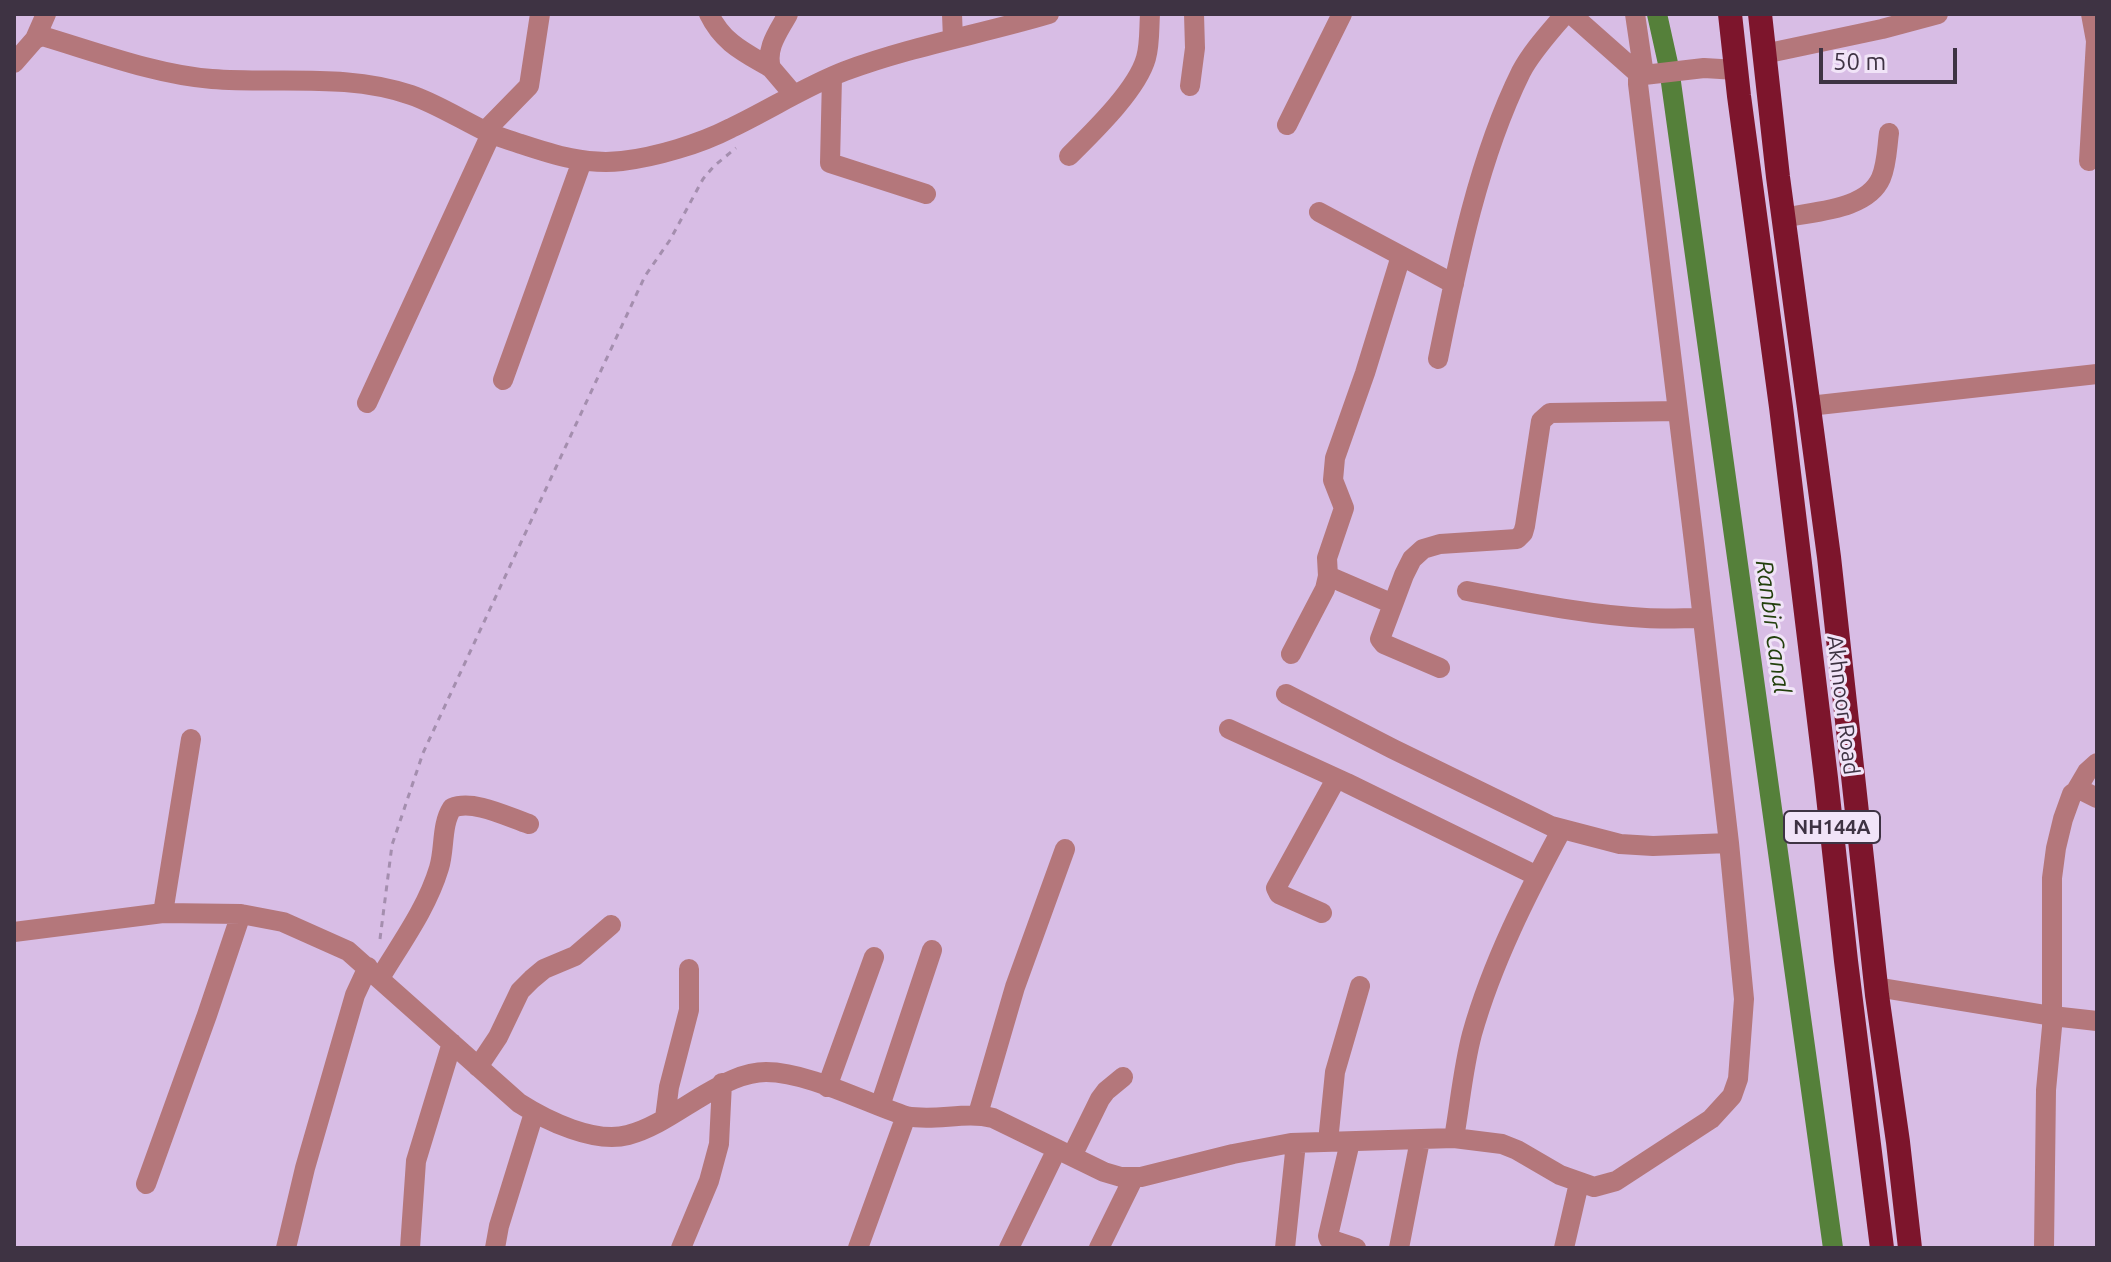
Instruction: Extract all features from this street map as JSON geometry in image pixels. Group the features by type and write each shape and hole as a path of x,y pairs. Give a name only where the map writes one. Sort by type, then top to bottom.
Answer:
{"highway":[{"name":"NH144A","path":"1730,14 1737,70"},
{"name":"NH144A","path":"1760,14 1829,557 1876,987 1910,1248"},
{"name":"Akhnoor Road","path":"1737,70 1781,407 1882,1248"}],"street":[{"path":"14,63 35,39 46,14"},
{"path":"367,403 488,133 529,86 540,14"},
{"path":"709,14 716,29 729,43 771,68 794,95"},
{"path":"771,68 769,55 773,42 788,14"},
{"path":"952,14 953,39"},
{"path":"35,39 42,36 179,75 214,79 316,80 394,90 415,96 488,133 570,160 617,162 651,157 727,130 844,72 1049,14"},
{"path":"1069,156 1105,120 1141,69 1147,50 1150,14"},
{"path":"1190,86 1195,48 1194,14"},
{"path":"1287,125 1342,14"},
{"path":"1438,359 1459,255 1490,152 1522,70 1534,52 1568,14 1646,75"},
{"path":"1635,14 1646,75"},
{"path":"1764,54 1938,14"},
{"path":"2089,161 2096,41 2091,14"},
{"path":"16,936 163,913 241,914 283,922 348,951 519,1103 565,1127 601,1136 625,1136 644,1130 722,1083 765,1072 810,1081 919,1119 978,1114 993,1118 1104,1172 1121,1177 1141,1177 1233,1154 1296,1143 1454,1138 1502,1144 1579,1183 1594,1187 1616,1181 1711,1119 1732,1096 1738,1079 1744,999 1729,843 1638,84 1646,75 1704,68 1737,70"},
{"path":"832,77 830,163 926,194"},
{"path":"1784,218 1856,203 1867,196 1885,168 1889,133"},
{"path":"503,380 582,161"},
{"path":"1319,212 1454,284"},
{"path":"1291,654 1325,589 1327,558 1344,508 1333,480 1335,458 1401,256"},
{"path":"1809,406 2097,374"},
{"path":"1440,668 1382,642 1380,636 1393,604 1412,559 1423,549 1440,544 1517,539 1523,533 1541,421 1545,415 1678,411"},
{"path":"1328,576 1393,604"},
{"path":"1467,591 1608,615 1650,619 1703,618"},
{"path":"1286,694 1551,826 1620,844 1729,843"},
{"path":"1229,729 1537,876"},
{"path":"163,913 191,739"},
{"path":"2044,1248 2046,1090 2052,1016 2052,878 2056,848 2072,794 2097,763"},
{"path":"1322,913 1279,894 1276,888 1336,779"},
{"path":"2077,789 2097,798"},
{"path":"286,1248 305,1168 355,995 375,973 427,898 439,868 452,808 462,804 475,806 529,824"},
{"path":"1454,1138 1467,1055 1486,990 1537,876 1562,829"},
{"path":"978,1114 1015,987 1065,849"},
{"path":"146,1184 241,914"},
{"path":"478,1067 498,1037 520,991 544,969 575,956 611,925"},
{"path":"880,1106 932,950"},
{"path":"827,1087 874,957"},
{"path":"665,1118 669,1087 689,1010 689,969"},
{"path":"1328,1142 1335,1072 1360,986"},
{"path":"1876,987 2097,1021"},
{"path":"410,1248 416,1161 452,1043"},
{"path":"1009,1248 1100,1099 1123,1077"},
{"path":"681,1248 709,1181 719,1144 722,1083"},
{"path":"495,1248 534,1113"},
{"path":"858,1248 906,1116"},
{"path":"1399,1248 1420,1140"},
{"path":"1350,1142 1327,1233 1329,1239 1356,1248"},
{"path":"1285,1248 1296,1143"},
{"path":"1099,1248 1134,1177"},
{"path":"1564,1248 1579,1183"}],"path":[{"path":"375,973 392,845 423,753 645,276 670,240 703,179 737,147"}],"waterway":[{"name":"Ranbir Canal","path":"1657,14 1669,68 1833,1248"}]}
